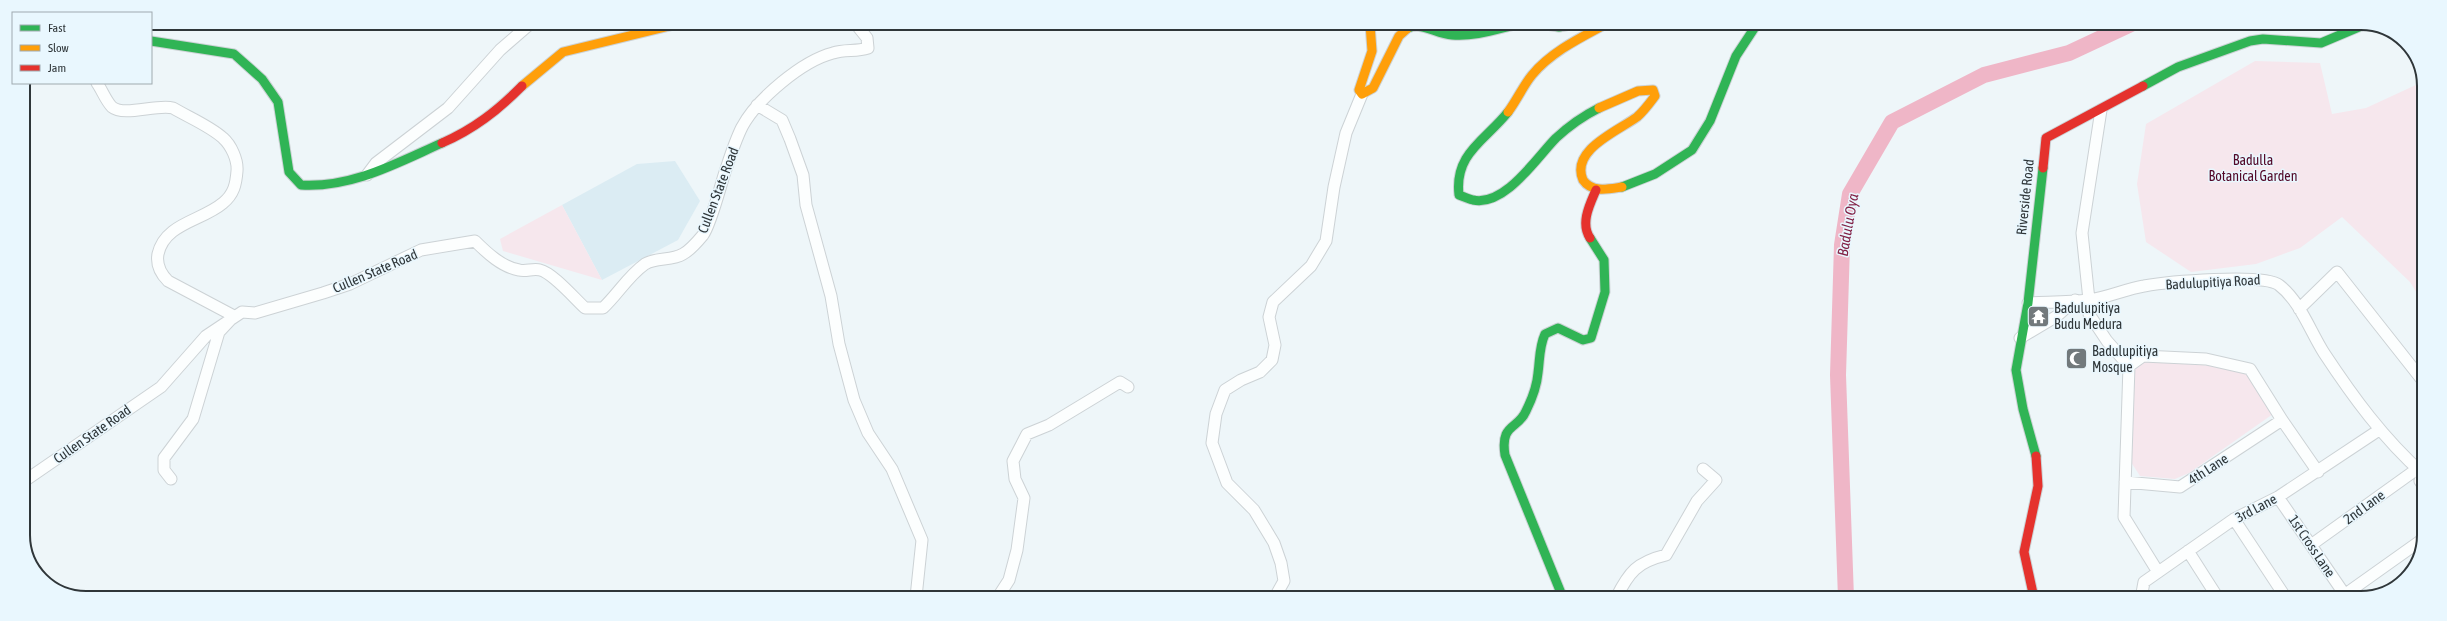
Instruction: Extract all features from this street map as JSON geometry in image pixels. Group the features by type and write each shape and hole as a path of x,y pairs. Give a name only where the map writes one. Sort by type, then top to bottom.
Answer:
{"street":[{"path":"365,177 376,163 448,108 500,50 523,30"},
{"path":"152,41 234,54 262,79 278,102 289,172 301,185 319,186 365,177 467,132 496,112 534,74 564,52 654,30"},
{"name":"Cullen State Road","path":"30,477 161,387 206,336 234,316 242,312 255,313 336,288 421,250 475,241 489,255 505,264 519,270 541,270 550,275 585,308 603,308 617,295 633,273 647,263 683,255 703,235 735,144 743,126 757,105 783,82 811,63 831,53 845,50 859,51 868,48 867,38 861,30"},
{"path":"1362,94 1359,90 1372,51 1370,30"},
{"path":"1278,591 1284,581 1281,563 1274,543 1254,510 1227,484 1212,442 1216,414 1226,390 1241,380 1260,372 1272,360 1275,345 1269,317 1273,302 1311,266 1326,241 1334,187 1346,133 1362,94 1373,88 1399,36 1406,30"},
{"path":"1434,30 1451,35 1479,34 1495,30"},
{"path":"1596,30 1553,56 1533,74 1505,117 1467,153 1459,169 1457,185 1459,194 1468,200 1482,202 1493,199 1525,175 1566,129 1609,103 1645,88 1653,90 1655,96 1649,108 1632,123 1594,146 1582,162 1580,176 1587,186 1596,190 1615,190 1659,171 1683,158 1692,149 1716,108 1731,67 1753,30"},
{"name":"Riverside Road","path":"2032,591 2024,552 2038,486 2036,451 2023,409 2016,370 2020,338 2028,303 2046,138 2101,110 2178,67 2250,40 2263,39 2321,43 2352,30"},
{"path":"98,84 111,106 120,112 165,106 173,108 223,138 231,149 238,166 235,188 224,203 169,233 160,245 157,260 162,275 168,281 234,316 219,332 193,419 164,458 164,470 171,480"},
{"path":"757,105 782,120 803,175 806,205 831,296 839,344 854,400 868,433 892,469 922,540 917,591"},
{"path":"2101,110 2082,233 2089,300 2089,314 2107,341 2129,366 2124,517 2158,572"},
{"path":"1560,591 1527,505 1505,455 1503,443 1510,427 1526,413 1538,375 1540,344 1545,334 1558,328 1583,340 1591,338 1605,292 1604,260 1586,232 1587,211 1596,190"},
{"path":"2299,309 2337,272 2417,373"},
{"name":"Badulupitiya Road","path":"2028,303 2089,300 2144,286 2188,281 2267,279 2279,284 2299,309 2352,395 2379,430 2417,469"},
{"path":"2020,338 2057,316 2075,300"},
{"path":"2129,366 2143,356 2206,358 2250,369 2282,420 2318,472"},
{"path":"1002,591 1009,580 1017,550 1024,498 1015,479 1013,461 1026,434 1049,425 1120,382 1128,387"},
{"name":"4th Lane","path":"2125,482 2180,487 2282,420"},
{"name":"3rd Lane","path":"2144,591 2144,582 2234,519 2278,497 2318,472 2379,430"},
{"path":"1620,591 1628,574 1651,558 1666,555 1697,501 1716,480 1703,468"},
{"name":"2nd Lane","path":"2311,545 2417,469"},
{"name":"1st Cross Lane","path":"2278,497 2311,545 2339,591"},
{"path":"2234,519 2281,591"},
{"path":"2349,591 2416,544"},
{"path":"2188,551 2214,591"}],"shaded area":[{"path":"675,161 700,201 678,240 602,280 562,205 637,164"}],"green space":[{"name":"Badulla Botanical Garden","path":"2255,61 2320,63 2332,114 2366,108 2417,84 2417,293 2410,282 2342,217 2300,248 2256,264 2191,272 2146,242 2137,184 2146,124"},
{"path":"562,205 602,280 503,251 500,239"},
{"path":"2145,361 2215,366 2248,375 2273,414 2189,473 2175,479 2140,476 2129,459 2134,367"}],"waterway":[{"name":"Badulu Oya","path":"1846,591 1838,375 1842,245 1850,194 1892,122 1984,75 2069,53 2118,30"}],"traffic: fast":[{"path":"1433,30 1452,35 1469,35 1494,30"},
{"path":"1622,187 1655,174 1692,150 1710,121 1736,56 1753,30"},
{"path":"2143,86 2178,67 2250,41 2263,39 2321,43 2352,30"},
{"path":"152,41 234,54 262,79 278,102 289,172 301,185 338,183 374,173 442,143"},
{"path":"1508,112 1473,148 1461,168 1459,195 1473,200 1485,200 1497,196 1519,179 1556,138 1571,125 1599,108"},
{"path":"2036,456 2023,409 2016,370 2028,303 2043,168"},
{"path":"1560,591 1505,455 1504,445 1507,432 1523,417 1532,398 1545,334 1558,328 1583,340 1591,338 1605,292 1604,260 1590,238"}],"traffic: slow":[{"path":"522,86 563,52 653,30"},
{"path":"1370,30 1372,51 1359,90 1362,94 1373,88 1399,36 1406,30"},
{"path":"1508,112 1532,75 1548,59 1566,46 1595,30"},
{"path":"1599,108 1638,91 1653,90 1655,96 1637,117 1598,142 1583,159 1581,169 1583,180 1591,187 1601,189 1622,187"}],"traffic: jam":[{"path":"442,143 454,138 485,119 522,86"},
{"path":"2043,168 2046,138 2143,86"},
{"path":"1590,238 1587,232 1586,220 1589,207 1596,190"},
{"path":"2032,591 2024,552 2038,486 2036,456"}],"place":[{"name":"Badulupitiya Budu Medura","path":"2039,316"},
{"name":"Badulupitiya Mosque","path":"2077,359"}]}
